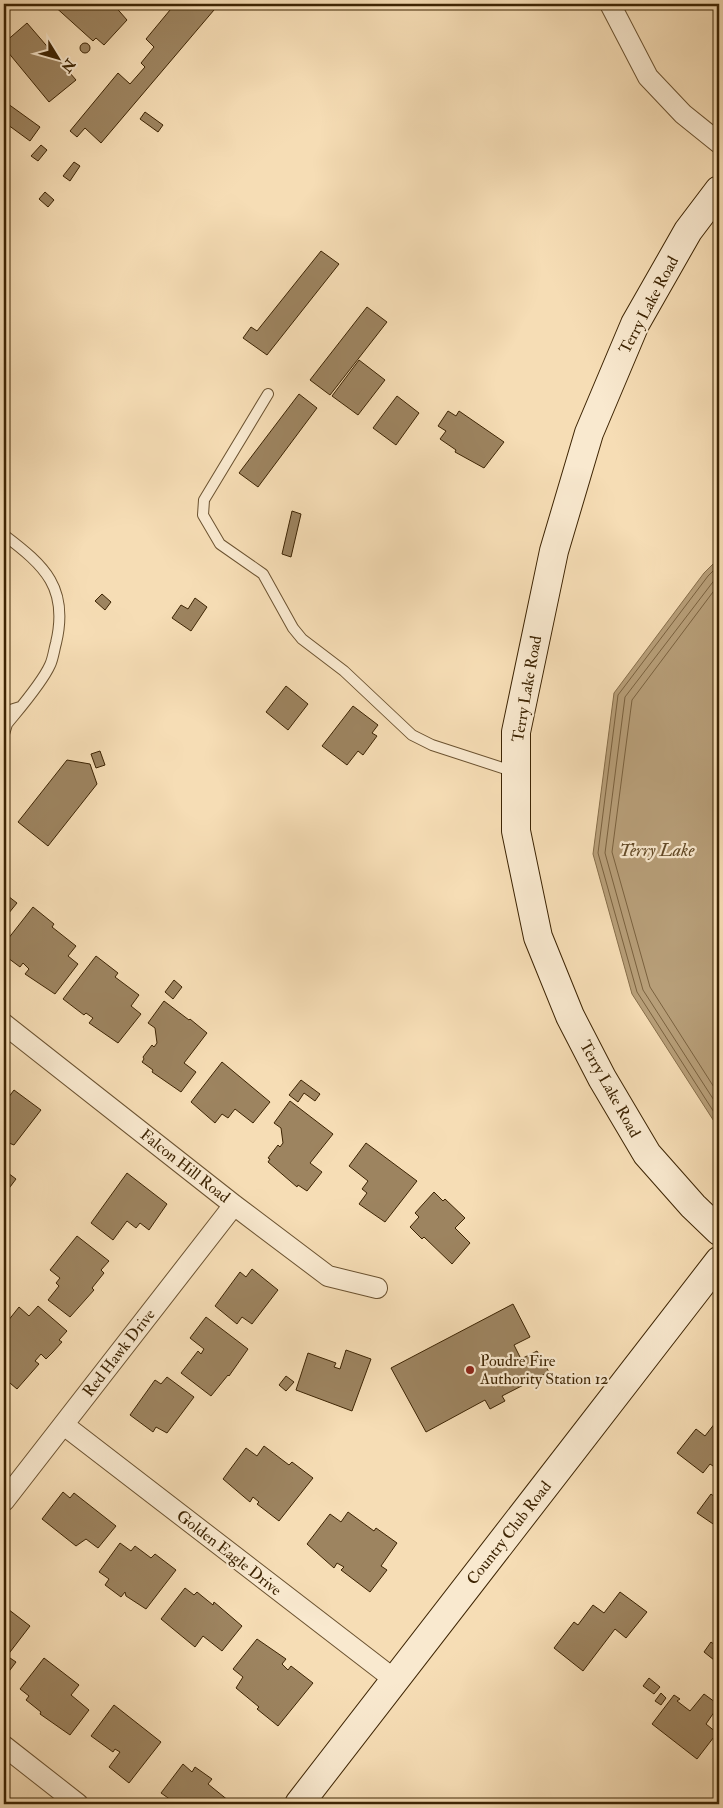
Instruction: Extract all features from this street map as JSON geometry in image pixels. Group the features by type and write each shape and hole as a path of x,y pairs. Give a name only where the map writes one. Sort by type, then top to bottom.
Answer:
{"main road":[{"name":"Terry Lake Road","path":"719,190 688,231 635,324 589,432 554,551 516,732 516,830 538,937 570,1016 602,1078 647,1154 693,1206 719,1230"},
{"name":"Country Club Road","path":"299,1804 719,1261"}],"street":[{"path":"610,4 648,77 683,114 719,143"},
{"name":"Falcon Hill Road","path":"4,1024 234,1205 328,1276 377,1288"},
{"name":"Red Hawk Drive","path":"4,1501 234,1205"},
{"name":"Golden Eagle Drive","path":"64,1425 395,1680"},
{"path":"4,1746 78,1804"}],"lane":[{"path":"268,394 204,500 203,515 220,544 263,574 293,628 302,639 344,671 412,735 432,745 516,772"},
{"path":"4,535 27,552 47,574 59,598 59,631 50,665 7,724 4,734"},
{"path":"4,712 20,708"}],"water":[{"name":"Terry Lake","path":"719,558 719,1129 632,994 593,854 614,693 704,573"}],"building":[{"path":"52,4 113,4 127,20 104,45 96,38 93,41"},
{"path":"175,4 207,4 214,10 101,143 85,128 77,137 70,131 118,73 130,84 145,67 141,63 154,47 146,39"},
{"path":"27,23 76,80 49,102 7,51 8,49 4,43"},
{"path":"83,43 87,43 90,48 89,52 83,53 80,50 80,46"},
{"path":"4,101 40,127 30,141 4,122"},
{"path":"145,112 163,125 158,132 140,119"},
{"path":"41,145 47,150 38,161 31,156"},
{"path":"74,162 80,166 70,181 63,176"},
{"path":"45,192 54,200 48,207 39,199"},
{"path":"321,251 339,264 267,355 243,338 251,327 257,331"},
{"path":"367,307 387,322 330,395 310,380"},
{"path":"359,360 385,380 358,415 332,396"},
{"path":"299,394 317,408 258,487 239,473"},
{"path":"397,396 419,413 396,445 373,428"},
{"path":"448,411 456,416 459,411 504,442 484,468 455,452 456,450 440,439 446,431 438,426"},
{"path":"292,511 301,514 291,557 282,554"},
{"path":"102,594 111,602 105,610 95,601"},
{"path":"195,598 207,607 191,631 172,618 181,605 188,609"},
{"path":"286,686 308,704 288,730 266,712"},
{"path":"353,706 378,725 372,733 377,736 363,755 358,751 347,765 322,746"},
{"path":"100,751 105,765 96,768 91,754"},
{"path":"67,760 90,764 97,784 48,846 18,822"},
{"path":"4,893 17,903 4,919"},
{"path":"33,907 54,924 52,927 76,946 68,956 78,964 55,994 25,974 29,969 23,963 20,967 4,955 4,944"},
{"path":"96,956 118,973 115,977 139,995 131,1006 141,1014 118,1043 89,1023 93,1018 86,1013 84,1015 63,999"},
{"path":"174,980 182,987 173,999 165,992"},
{"path":"164,1001 207,1033 184,1063 196,1072 181,1092 152,1072 153,1070 142,1062 143,1057 152,1045 154,1047 157,1043 155,1028 148,1023"},
{"path":"222,1062 270,1102 253,1123 235,1109 228,1118 222,1114 215,1123 191,1102"},
{"path":"301,1080 320,1094 315,1101 304,1093 298,1102 289,1095"},
{"path":"14,1090 41,1110 14,1145 4,1141 4,1094 8,1098"},
{"path":"290,1101 333,1134 310,1163 322,1172 307,1191 298,1185 297,1187 268,1162 270,1159 268,1158 278,1145 280,1147 283,1143 281,1128 274,1123"},
{"path":"366,1143 417,1181 385,1222 359,1204 367,1193 362,1189 368,1181 349,1166"},
{"path":"4,1170 16,1179 4,1195"},
{"path":"127,1173 167,1204 149,1230 140,1223 136,1228 127,1221 113,1240 91,1223"},
{"path":"434,1192 443,1201 445,1199 465,1218 455,1228 470,1243 452,1264 424,1237 422,1239 410,1227 419,1217 415,1213"},
{"path":"77,1236 109,1261 101,1270 104,1273 92,1288 94,1290 70,1317 48,1300 59,1286 56,1283 60,1278 50,1270"},
{"path":"252,1269 278,1290 252,1324 242,1317 237,1324 215,1306 240,1272 246,1277"},
{"name":"Poudre Fire Authority Station 12","path":"513,1304 530,1337 514,1345 521,1359 537,1351 549,1372 502,1396 505,1401 490,1409 485,1400 426,1432 391,1368"},
{"path":"38,1306 67,1331 59,1340 62,1342 46,1359 41,1354 35,1361 39,1364 17,1389 4,1378 4,1326 19,1307 29,1316"},
{"path":"206,1317 248,1349 229,1376 211,1396 181,1373 198,1351 201,1354 204,1349 190,1338"},
{"path":"346,1350 371,1359 352,1411 296,1390 308,1353 336,1363 334,1367 340,1369"},
{"path":"286,1376 294,1382 286,1391 279,1385"},
{"path":"167,1377 194,1397 167,1433 156,1427 153,1432 130,1415 155,1380 161,1384"},
{"path":"719,1418 719,1461 717,1460 713,1466 710,1464 703,1473 677,1453 696,1429 705,1436"},
{"path":"264,1446 289,1465 292,1462 313,1478 279,1521 257,1504 259,1502 253,1497 250,1502 223,1479 246,1448 257,1456"},
{"path":"63,1492 70,1498 74,1493 116,1526 98,1548 86,1539 76,1546 42,1519"},
{"path":"711,1494 719,1500 719,1528 697,1513"},
{"path":"348,1512 374,1531 376,1528 397,1543 381,1566 387,1570 370,1592 341,1570 344,1567 337,1563 334,1568 307,1544 330,1514 341,1522"},
{"path":"120,1543 131,1551 135,1546 151,1558 155,1554 176,1570 146,1609 126,1596 125,1592 121,1597 105,1585 109,1579 99,1572"},
{"path":"185,1588 194,1595 197,1592 213,1605 214,1602 242,1626 222,1651 203,1636 195,1647 161,1619"},
{"path":"620,1592 647,1612 626,1638 615,1629 583,1671 554,1648 574,1622 578,1625 593,1605 604,1613"},
{"path":"4,1606 30,1626 7,1656 16,1662 4,1678"},
{"path":"257,1639 286,1659 282,1664 288,1670 291,1666 313,1683 278,1726 236,1688 243,1677 233,1669"},
{"path":"711,1642 719,1648 719,1664 704,1652"},
{"path":"44,1658 79,1685 71,1695 89,1710 70,1735 40,1714 41,1712 26,1700 29,1696 20,1689"},
{"path":"649,1678 660,1687 654,1694 643,1686"},
{"path":"661,1693 666,1698 661,1705 655,1701"},
{"path":"704,1694 719,1705 706,1724 717,1733 697,1759 652,1724 674,1695 680,1699 677,1701 690,1711"},
{"path":"114,1705 161,1742 129,1783 109,1767 120,1752 115,1749 113,1752 91,1736"},
{"path":"183,1764 192,1772 195,1767 212,1779 208,1784 229,1801 227,1804 167,1804 171,1800 161,1793"}],"place":[{"name":"Poudre Fire Authority Station 12","path":"470,1370"}]}
